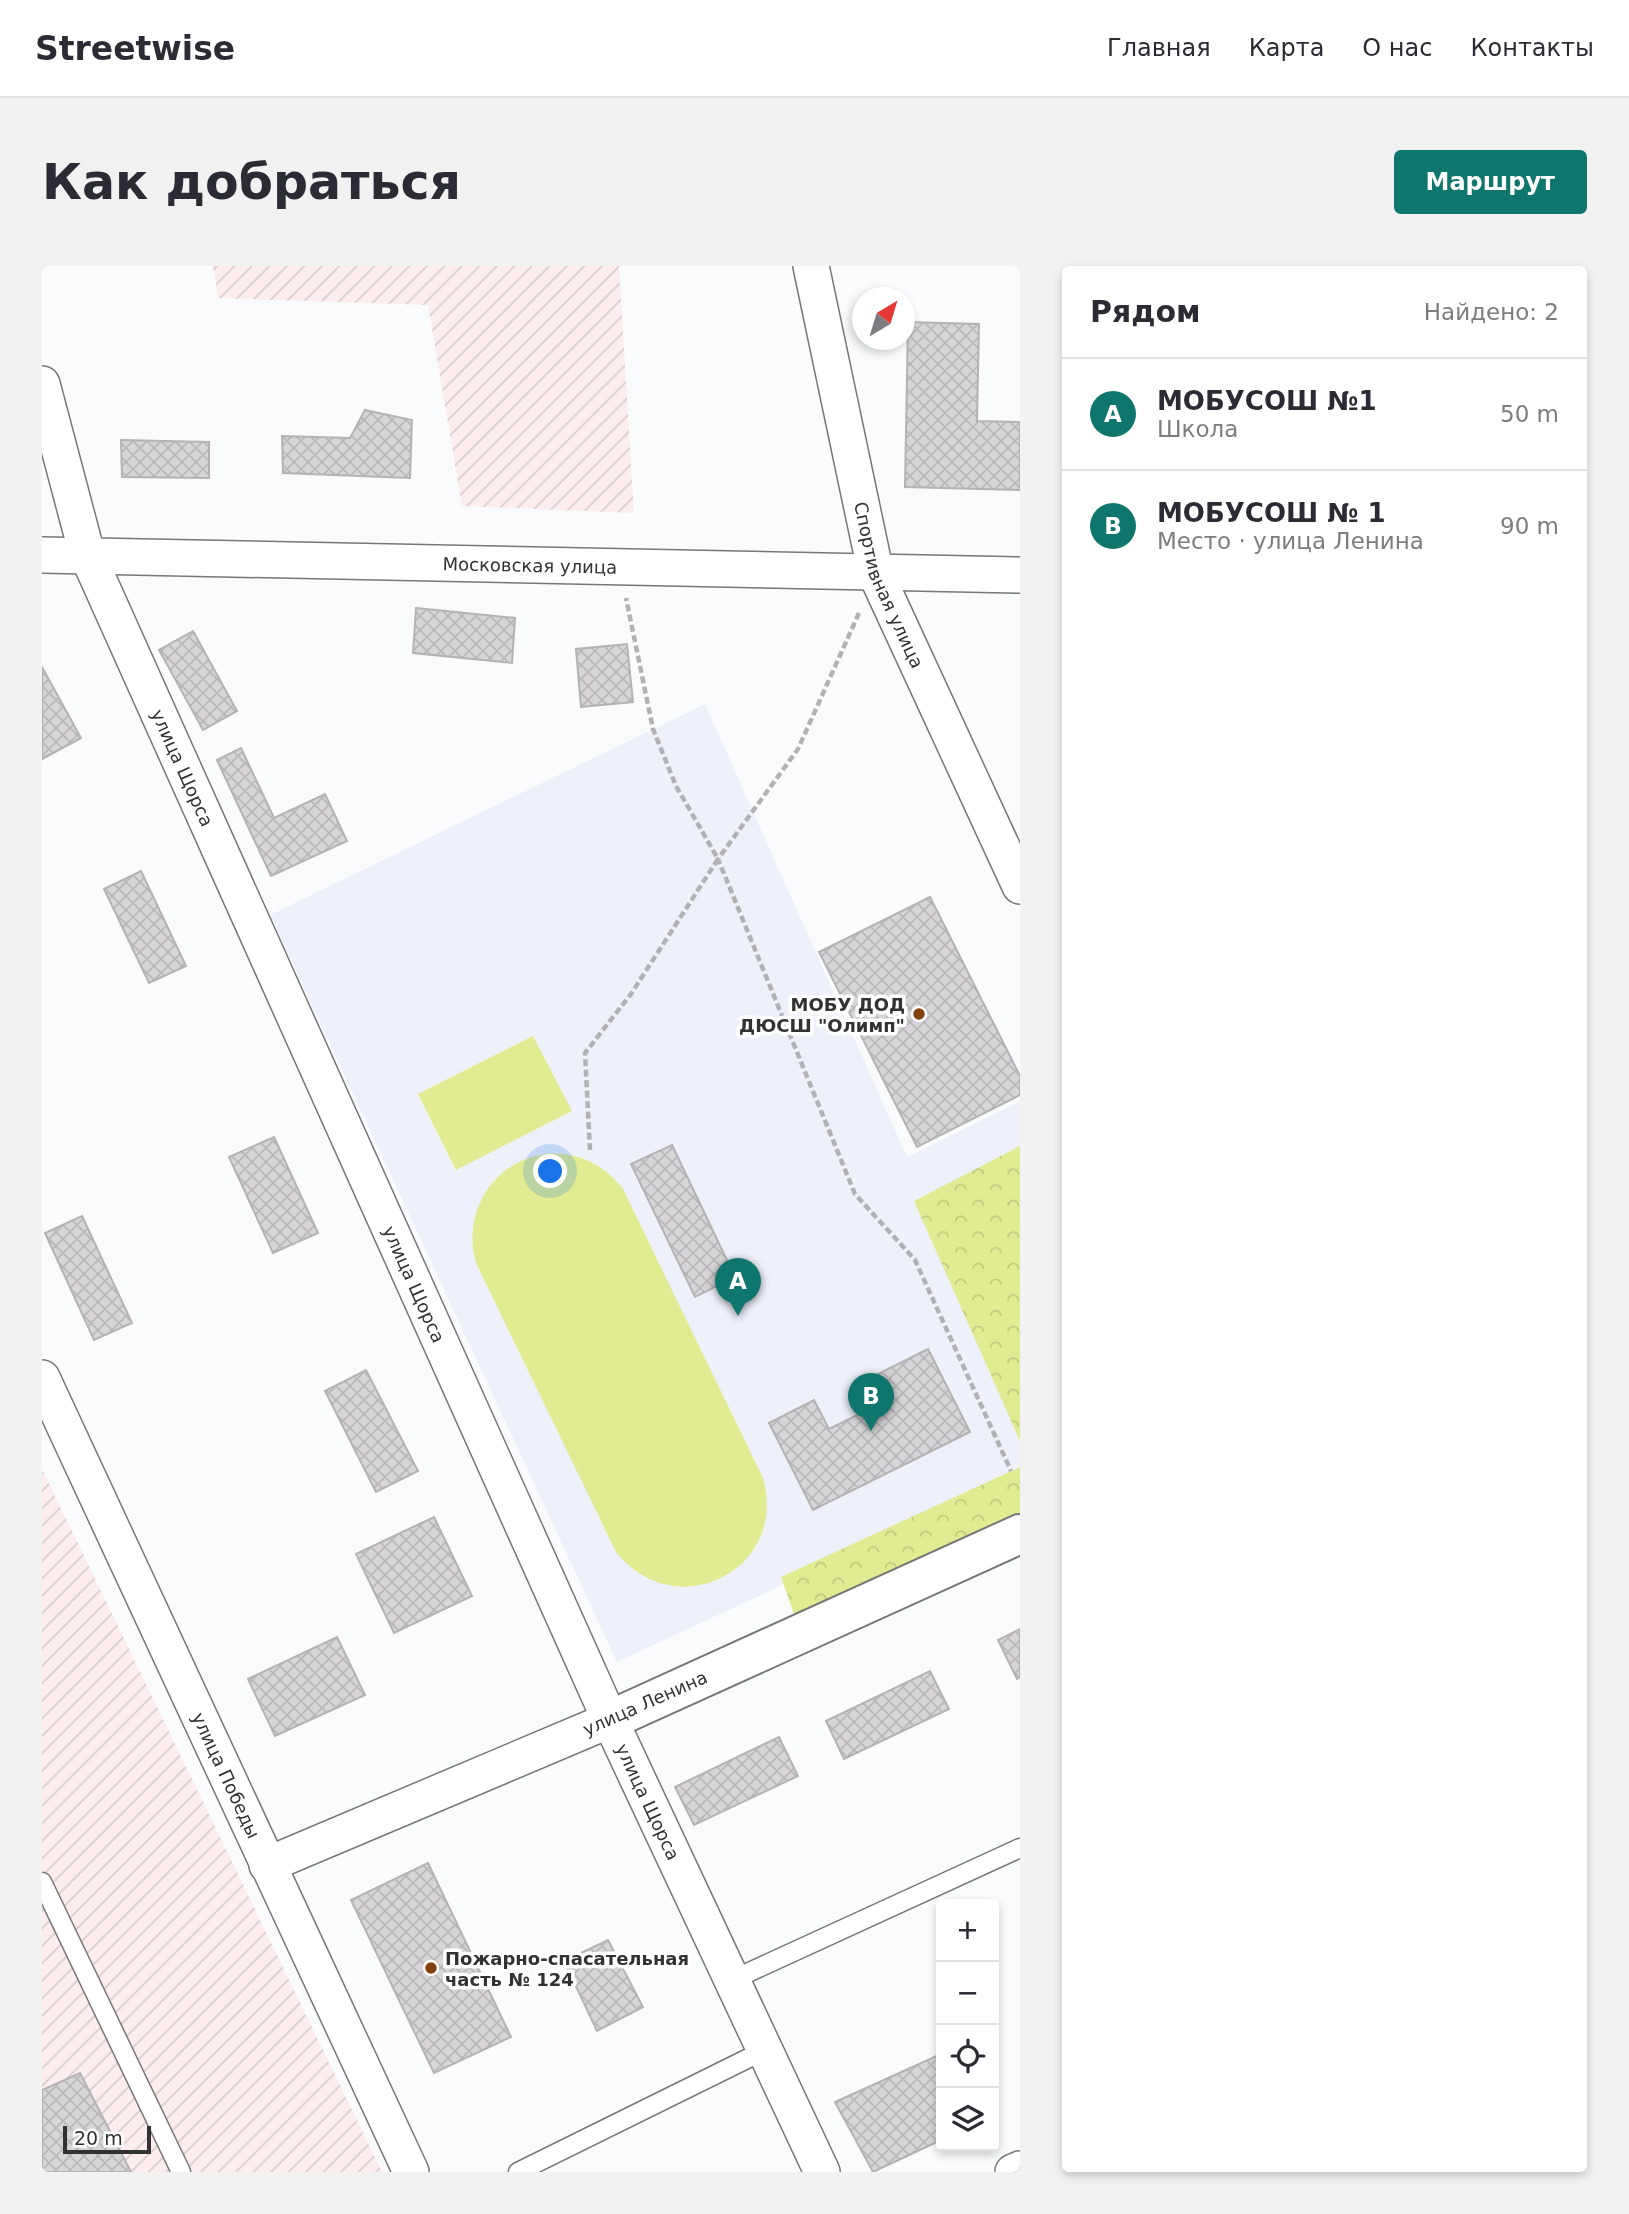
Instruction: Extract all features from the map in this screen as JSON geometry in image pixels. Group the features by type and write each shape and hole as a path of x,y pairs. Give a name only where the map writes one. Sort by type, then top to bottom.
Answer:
{"street":[{"name":"Спортивная улица","path":"811,266 876,574 1020,886"},
{"name":"улица Щорса","path":"42,384 87,554 610,1720 822,2172"},
{"name":"Московская улица","path":"42,555 1020,575"},
{"name":"улица Победы","path":"42,1378 411,2172"},
{"name":"улица Ленина","path":"267,1865 610,1720 1020,1534"},
{"path":"1013,2172 1020,2169"}],"lane":[{"path":"732,1980 1020,1848"},
{"path":"42,1882 181,2172"},
{"path":"518,2172 765,2050"}],"path":[{"path":"620,567 653,729 676,786 718,859 855,1194 915,1259 1011,1471"},
{"path":"590,1150 585,1053 631,994 718,859 798,749 876,574"}],"shaded area":[{"path":"213,266 619,266 634,513 462,506 428,305 218,298"},
{"path":"705,704 907,1157 1020,1101 1020,1474 617,1662 270,915"},
{"path":"42,1469 382,2172 42,2172"}],"green space":[{"path":"533,1036 572,1111 456,1170 418,1094"},
{"path":"1020,1146 1020,1441 914,1201"},
{"path":"545,1154 568,1155 589,1161 607,1173 623,1189 763,1478 767,1511 759,1539 744,1562 722,1578 696,1586 668,1585 641,1574 616,1552 476,1263 473,1226 485,1193 510,1167"},
{"path":"1020,1467 1020,1518 795,1617 781,1577"}],"building":[{"path":"915,322 979,324 977,421 1020,422 1020,490 905,487 907,350 915,350"},
{"path":"365,410 412,420 410,478 283,473 282,436 350,438"},
{"path":"121,440 209,442 209,478 122,477"},
{"path":"416,608 515,618 512,663 413,653"},
{"path":"193,631 237,711 203,730 159,650"},
{"path":"627,644 633,702 581,707 576,649"},
{"path":"42,667 81,738 42,759"},
{"path":"241,748 274,818 325,794 347,841 271,876 217,760"},
{"path":"141,871 186,966 149,983 104,889"},
{"name":"МОБУ ДОД ДЮСШ \"Олимп\"","path":"930,897 1020,1076 1020,1095 917,1147 819,952"},
{"path":"274,1137 318,1233 273,1253 229,1157"},
{"path":"672,1145 735,1277 695,1297 631,1164"},
{"path":"82,1216 132,1323 94,1340 45,1233"},
{"path":"928,1349 970,1432 813,1510 769,1423 814,1400 829,1429 888,1400 876,1375"},
{"path":"366,1370 418,1471 376,1492 325,1391"},
{"path":"434,1517 472,1596 394,1633 356,1554"},
{"path":"1020,1629 1020,1677 1017,1679 998,1640"},
{"path":"337,1637 365,1695 275,1736 248,1679"},
{"path":"930,1671 949,1709 844,1759 826,1721"},
{"path":"779,1737 798,1776 694,1825 675,1787"},
{"name":"Пожарно-спасательная часть № 124","path":"428,1863 511,2037 434,2073 351,1900"},
{"path":"608,1940 643,2007 597,2031 564,1961"},
{"path":"936,2056 936,2142 873,2172 835,2102"},
{"path":"80,2073 131,2172 42,2172 42,2090"}],"place":[{"name":"МОБУ ДОД ДЮСШ \"Олимп\"","path":"919,1014"},
{"name":"МОБУСОШ №1","path":"738,1316"},
{"name":"МОБУСОШ № 1","path":"871,1431"},
{"name":"Пожарно-спасательная часть № 124","path":"431,1968"}]}
